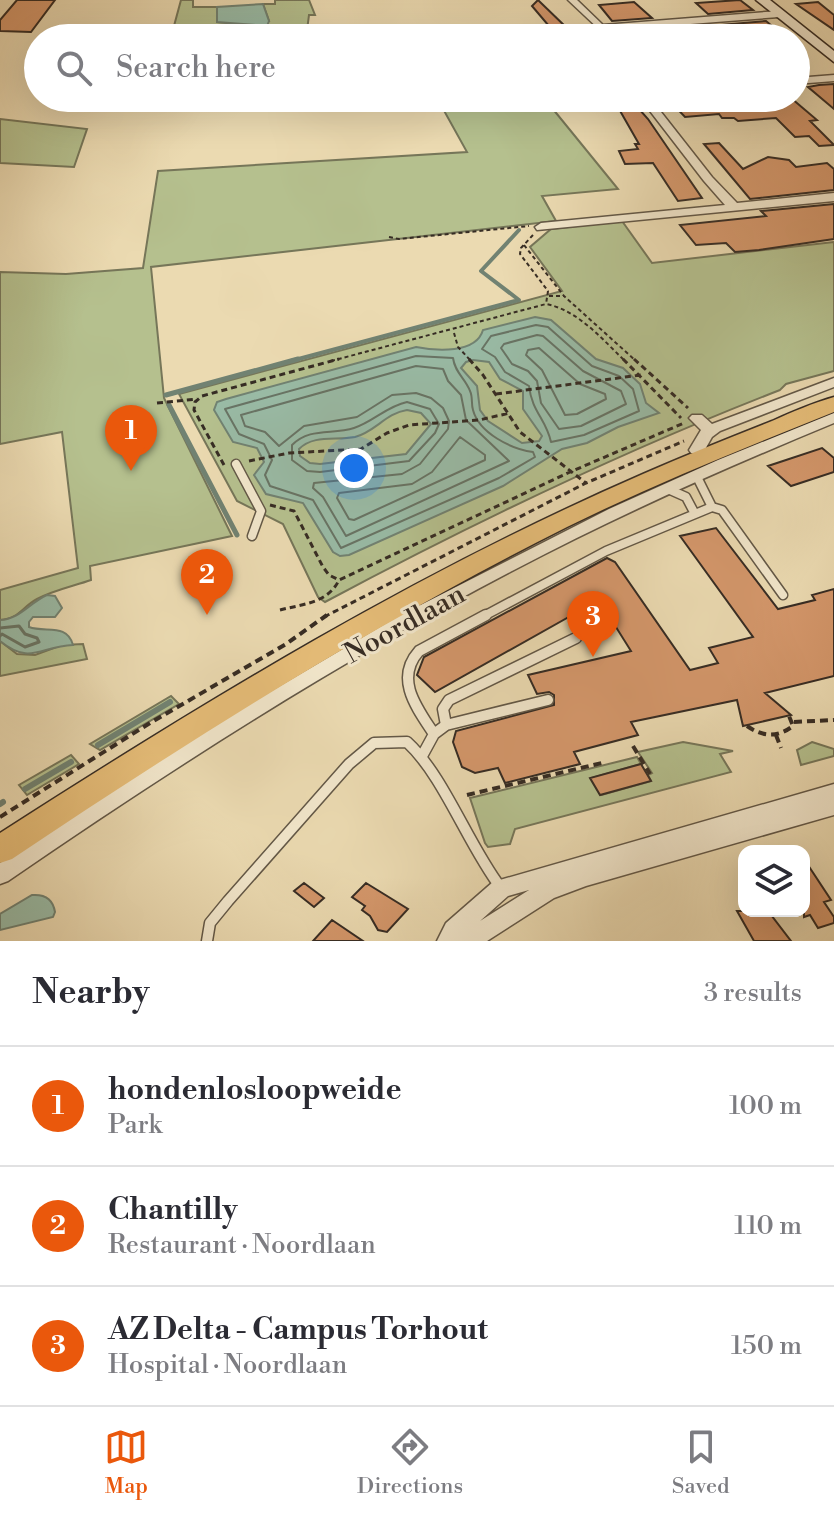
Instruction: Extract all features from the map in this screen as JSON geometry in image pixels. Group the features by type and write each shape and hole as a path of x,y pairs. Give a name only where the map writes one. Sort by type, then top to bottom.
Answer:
{"main road":[{"name":"Noordlaan","path":"0,834 132,749 302,646 506,538 702,448 834,396"},
{"name":"Noordlaan","path":"0,850 237,698 439,584 620,494 834,404"}],"street":[{"path":"572,0 597,24"},
{"path":"762,0 792,24"},
{"path":"652,24 779,14"},
{"path":"810,39 834,58"},
{"path":"810,80 834,78"},
{"path":"656,112 735,208"},
{"path":"541,227 834,197"},
{"name":"Noordlaan","path":"0,875 176,758 353,650 494,572 667,488 702,448 834,382"},
{"name":"Noordlaan","path":"702,448 834,418"},
{"path":"691,420 702,448"},
{"path":"468,941 546,891 624,858 834,792"},
{"path":"449,941 454,930 501,889 834,807"},
{"path":"501,889 516,908"}],"lane":[{"path":"702,448 701,491 712,507 722,510 783,595"},
{"path":"236,464 262,515 252,536"},
{"path":"667,488 682,492 690,500 695,514"},
{"path":"434,734 408,692 407,667 411,658 606,551 712,507"},
{"path":"446,725 443,709 449,700 576,638"},
{"path":"422,756 434,734 446,725 548,700"},
{"path":"207,941 210,923 362,751 374,743 390,740 407,742 422,756 480,860 501,889"}],"path":[{"path":"389,237 399,239 541,227"},
{"path":"541,227 520,254 549,296"},
{"path":"524,245 564,296 644,367 691,420 702,448"},
{"path":"549,296 564,296"},
{"path":"546,304 549,296"},
{"path":"157,403 198,399 430,335 454,333 472,324 546,304 556,306 588,326 691,420"},
{"path":"454,333 458,347 510,413 520,432 586,483"},
{"path":"636,370 644,367"},
{"path":"496,394 556,384 595,385 641,375"},
{"path":"198,399 194,410 226,467"},
{"path":"256,459 301,452 361,449 397,428 510,413"},
{"path":"280,610 331,595 339,580 570,472 691,420"},
{"path":"256,504 294,511 323,567 339,580"},
{"path":"789,716 794,722 834,720"},
{"path":"747,726 755,732 776,735 786,732 794,722"},
{"path":"776,735 781,748"},
{"path":"633,746 650,774"},
{"path":"467,795 606,762"}],"shaded area":[{"path":"181,0 193,0 193,7 217,7 218,22 237,24 175,24"},
{"path":"275,0 309,0 315,15 309,15 308,24 252,24 269,21 263,4 275,4"},
{"path":"445,112 555,112 618,189 542,196 556,221 151,267 164,398 232,536 90,566 91,580 44,596 16,615 0,620 0,590 78,568 62,432 0,444 0,272 66,274 143,268 158,171 467,152"},
{"path":"0,119 87,129 74,167 0,163"},
{"path":"622,221 652,263 834,242 834,371 786,384 780,390 606,463 436,544 325,602 318,597 283,524 237,501 179,394 562,291 530,247 551,229"},
{"path":"0,641 17,654 35,655 62,645 83,644 87,659 0,676"},
{"path":"171,696 179,704 100,750 90,744"},
{"path":"683,742 733,751 720,754 731,772 515,829 510,844 488,847 485,843 470,798 637,757 641,764 591,778 601,795 651,781 648,775 652,773 638,752"},
{"path":"812,742 834,749 834,756 801,765 797,750"},
{"path":"71,755 79,764 27,795 19,785"}],"water":[{"path":"263,4 269,21 268,24 217,22 217,7"},
{"path":"535,317 551,320 596,359 623,368 640,384 646,403 659,413 618,427 587,443 562,449 503,486 349,555 340,556 333,552 303,503 266,494 254,475 264,462 257,448 233,442 214,410 217,402 226,399 416,347 444,350 464,347 479,338 483,330","holes":["473,360 489,362 500,379 523,391 523,409 542,436 539,441 522,443 488,421 480,410 477,386 461,368","407,410 421,413 431,424 406,454 320,464 310,463 300,456 299,449 311,441 355,437"]},
{"path":"47,595 55,596 62,608 55,617 33,617 29,627 61,631 73,645 28,654 0,641 0,620 19,614"},
{"path":"32,895 41,895 50,901 55,912 53,917 0,930 0,914"}],"building":[{"path":"17,0 55,0 37,24 24,24 24,32 0,31 0,20"},
{"path":"538,0 563,24 547,24 532,6"},
{"path":"740,0 753,10 708,14 696,3"},
{"path":"634,2 652,18 612,21 599,5"},
{"path":"818,2 834,15 834,30 796,4"},
{"path":"766,21 770,24 732,24"},
{"path":"834,84 834,109 810,89"},
{"path":"621,112 642,112 702,198 678,201 653,163 625,164 619,151 638,149 635,144 639,144"},
{"path":"680,112 808,112 817,120 810,121 834,145 819,146 809,136 795,137 776,118 738,121 722,118 719,114 685,117"},
{"path":"719,143 743,169 768,157 789,160 796,167 827,163 834,169 834,190 750,199 704,144"},
{"path":"834,204 834,239 759,250 735,252 726,243 696,245 680,225 766,216 761,211"},
{"path":"822,448 834,458 834,472 791,486 768,466"},
{"path":"716,528 778,609 815,600 812,595 834,589 834,676 765,693 791,715 743,726 737,700 631,722 638,735 574,752 580,764 505,783 498,768 475,773 462,767 453,742 456,731 554,705 554,695 549,692 537,694 528,675 631,651 599,600 435,692 417,675 424,657 607,558 615,562 690,670 718,663 709,648 753,637 680,536"},
{"path":"641,764 651,781 600,795 590,778"},
{"path":"810,868 831,900 824,902 834,917 834,923 818,928 810,915"},
{"path":"304,883 324,898 314,907 294,891"},
{"path":"366,883 408,909 387,932 378,930 370,916 362,910 365,906 352,897"},
{"path":"740,917 773,917 791,941 754,941"},
{"path":"332,920 363,941 313,941"}],"waterway":[{"path":"291,361 519,300 481,271 519,230"},
{"path":"166,395 298,359"},
{"path":"169,405 237,535"},
{"path":"98,745 170,702"},
{"path":"25,789 71,762"}],"place":[{"name":"hondenlosloopweide","path":"131,471"},
{"name":"Chantilly","path":"207,615"},
{"name":"AZ Delta - Campus Torhout","path":"593,657"}]}
